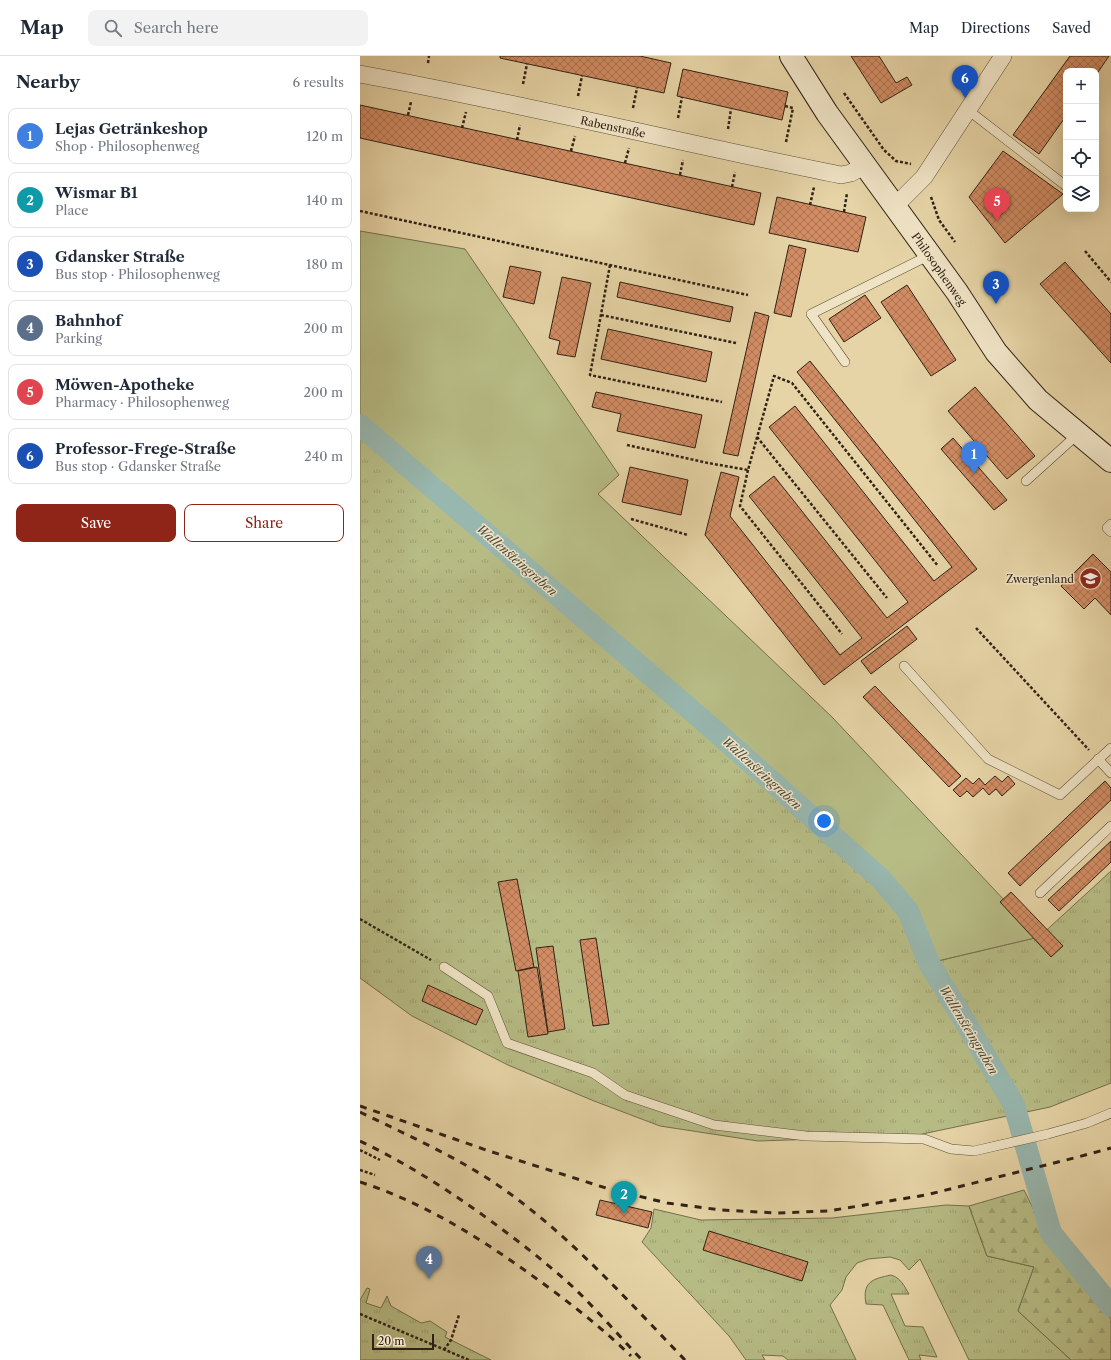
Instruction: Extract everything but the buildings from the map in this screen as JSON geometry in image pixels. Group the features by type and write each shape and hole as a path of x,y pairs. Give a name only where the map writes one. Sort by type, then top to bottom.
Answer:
{"main road":[{"name":"Philosophenweg","path":"791,56 826,113 957,292 996,352 1038,400 1111,461"}],"street":[{"path":"895,206 922,179 1004,56"},
{"name":"Rabenstraße","path":"360,74 477,97 841,175 850,173 865,165"}],"lane":[{"path":"968,110 1063,184"},
{"path":"845,362 811,314 930,255"},
{"path":"1026,481 1079,434"},
{"path":"1111,524 1107,528 1111,532"},
{"path":"904,666 988,759 1060,795 1111,748"},
{"path":"1098,760 1111,772"},
{"path":"1040,893 1111,826"},
{"path":"444,967 488,996 507,1043 593,1073 626,1095 714,1125 806,1136 924,1139 951,1149 974,1151 1048,1134 1087,1123 1111,1113"}],"path":[{"path":"428,63 429,56"},
{"path":"523,84 527,64"},
{"path":"578,96 582,76"},
{"path":"633,108 637,88"},
{"path":"844,93 884,150 896,162 912,164 931,194 939,220 955,242"},
{"path":"678,118 682,97"},
{"path":"785,106 793,108 786,142"},
{"path":"728,129 731,109"},
{"path":"360,211 748,295"},
{"path":"1085,251 1111,282"},
{"path":"610,264 590,376 722,402"},
{"path":"601,315 736,343"},
{"path":"842,634 740,506 748,470 774,376 792,384 938,566"},
{"path":"757,436 886,598"},
{"path":"627,445 708,463 748,470"},
{"path":"631,519 688,536"},
{"path":"976,628 1098,760"},
{"path":"360,919 444,967"},
{"path":"360,1150 380,1160"},
{"path":"360,1170 375,1175"},
{"path":"360,1314 469,1360"},
{"path":"444,1350 451,1340 459,1315"}],"green space":[{"path":"360,231 465,249 619,475 598,494 832,717 1039,937 929,963 908,911 881,879 713,729 360,425"},
{"path":"360,425 713,729 881,879 908,911 929,963 1039,937 1111,871 1111,1083 1050,1107 913,1136 758,1141 660,1126 594,1101 508,1065 412,1016 360,978"},
{"path":"1024,1190 1050,1243 1111,1319 1111,1360 1071,1360 1018,1311 1034,1267 987,1256 969,1206"},
{"path":"946,1205 969,1206 987,1256 1034,1267 1018,1311 1071,1360 969,1360 920,1259 909,1270 900,1260 890,1257 868,1259 857,1263 846,1277 842,1290 830,1305 856,1360 788,1360 783,1356 762,1355 765,1360 746,1360 729,1336 642,1242 651,1228 654,1209 701,1220 832,1218"},
{"path":"891,1275 900,1280 909,1294 891,1294 905,1326 923,1327 937,1357 919,1355 921,1360 909,1360 883,1305 866,1304 865,1297 867,1286 874,1280"},
{"path":"367,1288 370,1289 366,1303 381,1308 387,1296 391,1306 421,1323 430,1321 447,1332 445,1337 491,1360 360,1360 360,1300"}],"waterway":[{"name":"Wallensteingraben","path":"360,425 713,729 881,879 908,911 929,963 1014,1105 1051,1233 1111,1306"}],"railway":[{"path":"360,1106 489,1151 609,1189 667,1203 721,1210 777,1213 828,1211 926,1195 1111,1148"},
{"path":"360,1112 456,1159 509,1193 556,1231 579,1252 622,1294 685,1360"},
{"path":"360,1141 436,1183 472,1207 524,1246 573,1287 642,1360"},
{"path":"360,1182 405,1199 448,1221 490,1246 595,1323 631,1356"}],"place":[{"name":"Professor-Frege-Straße","path":"965,98"},
{"name":"Möwen-Apotheke","path":"997,221"},
{"name":"Gdansker Straße","path":"996,304"},
{"name":"Lejas Getränkeshop","path":"974,474"},
{"name":"Zwergenland","path":"1090,579"},
{"name":"Wismar B1","path":"624,1214"},
{"name":"Bahnhof","path":"429,1279"}]}
